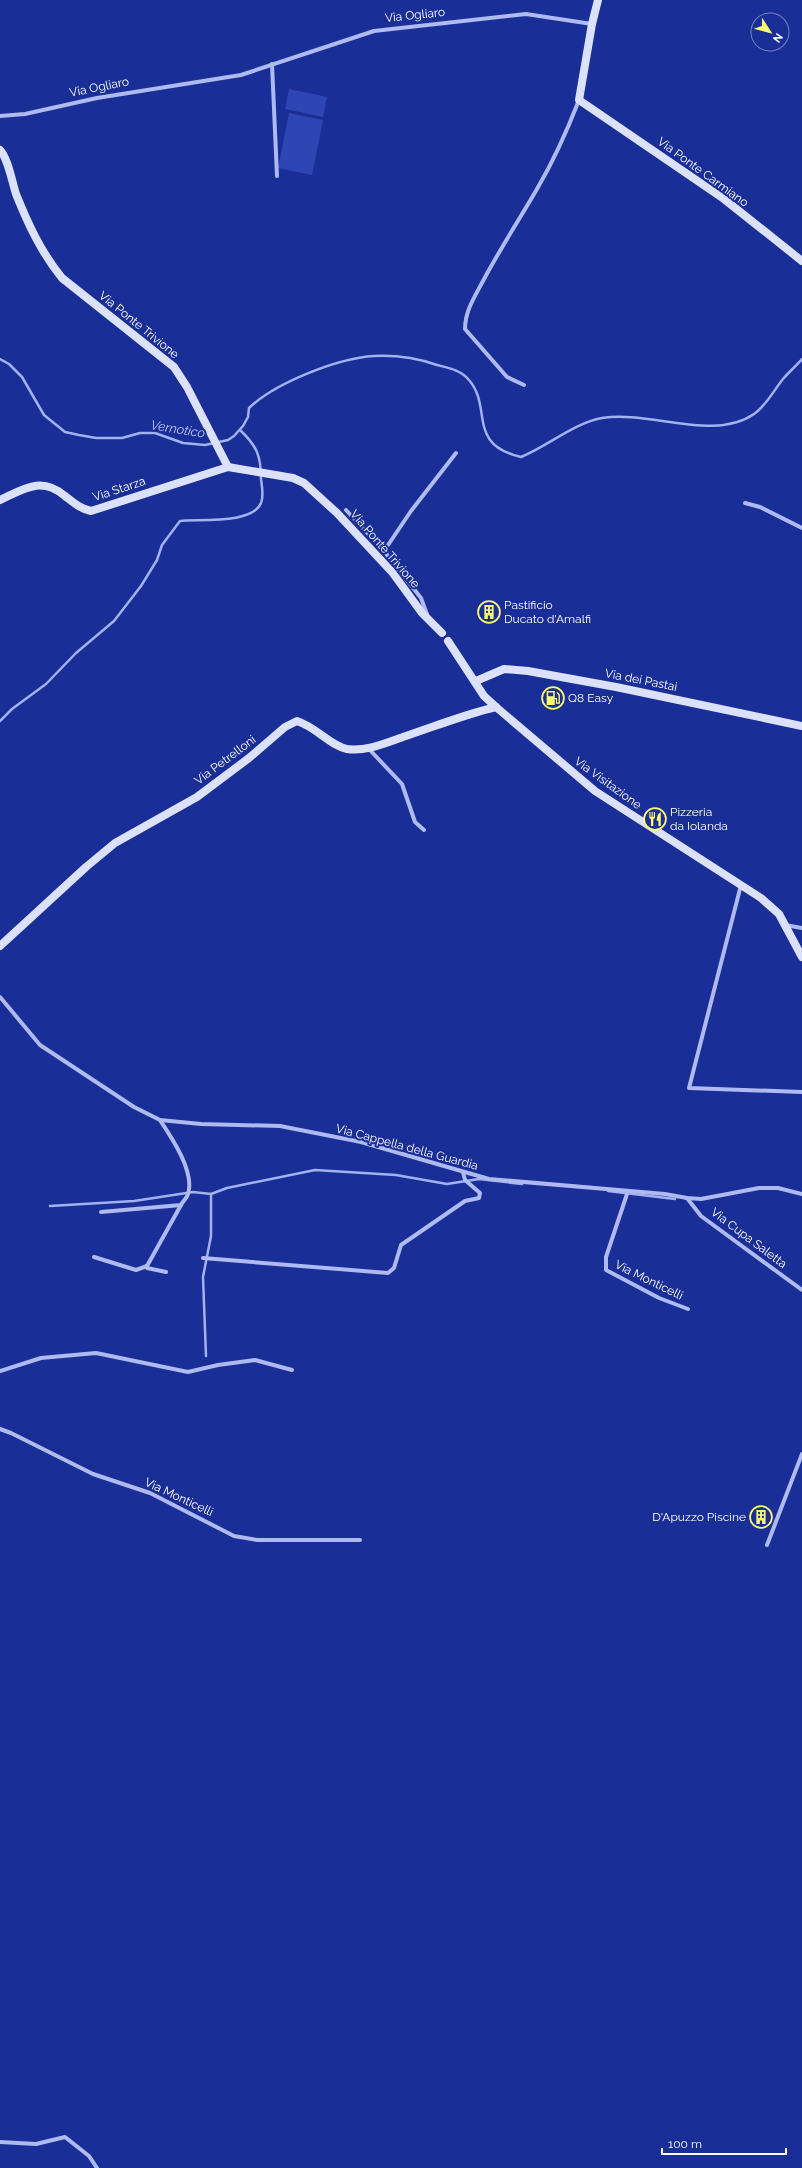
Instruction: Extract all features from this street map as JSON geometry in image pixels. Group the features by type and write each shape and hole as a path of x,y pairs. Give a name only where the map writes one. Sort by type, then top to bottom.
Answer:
{"street":[{"path":"524,385 507,377 465,329 465,322 471,304 503,244 537,188 560,146 579,100 592,24 598,0"},
{"name":"Via Ogliaro","path":"0,116 25,114 97,98 241,75 374,31 526,14 592,24"},
{"path":"272,64 277,176"},
{"name":"Via Ponte Carmiano","path":"579,100 587,107 724,199 802,261"},
{"name":"Via Ponte Trivione","path":"0,150 22,207 39,246 48,261 62,278 174,367 187,387 228,467 278,475 304,483 336,512 392,572 428,620 442,633"},
{"path":"384,551 411,511 456,453"},
{"name":"Via Starza","path":"0,500 33,484 47,486 61,493 80,509 91,511 228,467"},
{"path":"744,503 760,506 802,528"},
{"path":"346,510 384,551 421,598 428,620"},
{"path":"448,641 476,681"},
{"name":"Via dei Pastai","path":"476,681 504,669 528,671 616,687 802,726"},
{"name":"Via Visitazione","path":"476,681 484,696 595,792 761,898 779,914 802,957"},
{"name":"Via Petrelloni","path":"0,946 86,867 115,843 197,797 249,758 285,728 297,721 309,725 334,743 346,749 368,748 496,707"},
{"path":"368,748 402,784 415,822 424,830"},
{"path":"741,885 689,1088 802,1092"},
{"path":"785,925 802,928"},
{"name":"Via Cappella della Guardia","path":"0,997 40,1045 134,1107 160,1120 201,1124 280,1126 361,1142 489,1179 665,1194 687,1198 701,1198 759,1188 778,1188 802,1194"},
{"path":"94,1257 136,1270 147,1266 188,1192 189,1176 176,1144 160,1120"},
{"path":"203,1258 388,1273 394,1268 401,1245 465,1201 479,1198 480,1193 465,1180 463,1172"},
{"name":"Via Monticelli","path":"628,1191 606,1257 606,1270 659,1298 688,1309"},
{"name":"Via Cupa Saletta","path":"687,1198 701,1216 802,1290"},
{"path":"101,1212 181,1205"},
{"path":"147,1266 147,1268 166,1272"},
{"path":"0,1371 41,1358 96,1353 188,1372 218,1365 255,1360 292,1370"},
{"name":"Via Monticelli","path":"0,1429 93,1474 150,1493 234,1536 257,1540 360,1540"},
{"path":"768,1545 802,1454"},
{"path":"0,2142 36,2144 65,2137 90,2156 97,2168"}],"shaded area":[{"path":"289,89 327,97 323,117 285,109"},
{"path":"289,113 323,120 312,175 278,168"}],"waterway":[{"name":"Vernotico","path":"0,359 9,364 22,377 44,415 65,432 96,438 122,438 140,433 155,433 183,443 205,445 228,440 234,436 243,426 248,417 249,408 274,390 308,373 343,361 374,356 422,360 450,368 466,377 476,391 480,402 483,424 493,443 504,451 521,457 581,425 602,418 640,418 681,424 701,425 720,425 738,422 758,411 783,379 802,359"},
{"path":"0,721 12,709 46,684 76,653 114,621 141,586 157,560 162,545 180,521 225,519 248,514 256,510 261,503 262,497 259,458 254,446 240,430"},
{"path":"50,1206 134,1201 193,1192 211,1194 227,1188 315,1170 396,1175 447,1184 479,1179 522,1184"},
{"path":"608,1191 675,1199"},
{"path":"206,1356 203,1277 211,1236 211,1194"}],"place":[{"name":"Pastificio Ducato d'Amalfi","path":"489,612"},
{"name":"Q8 Easy","path":"553,698"},
{"name":"Pizzeria da Iolanda","path":"655,819"},
{"name":"D'Apuzzo Piscine","path":"761,1517"}]}
